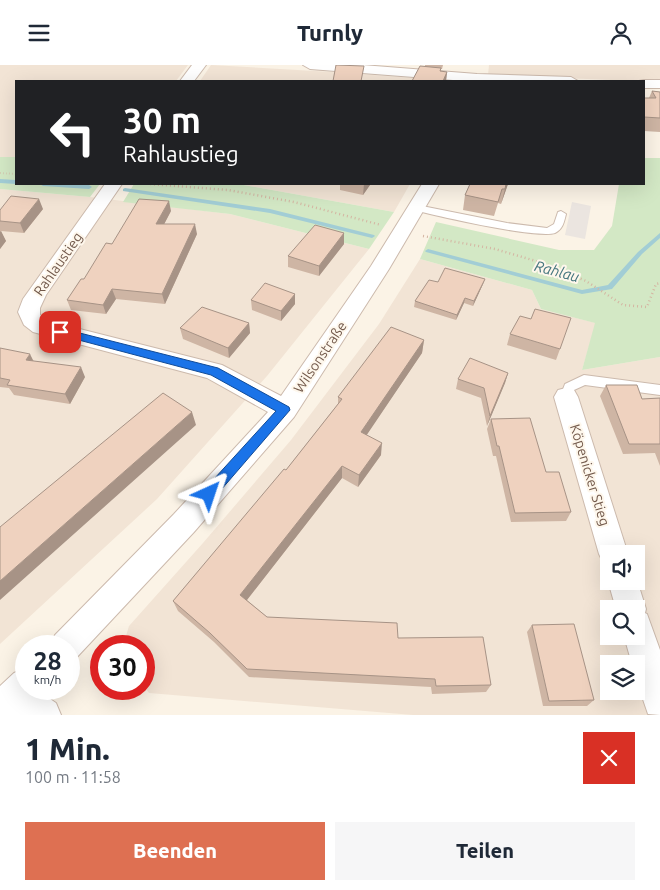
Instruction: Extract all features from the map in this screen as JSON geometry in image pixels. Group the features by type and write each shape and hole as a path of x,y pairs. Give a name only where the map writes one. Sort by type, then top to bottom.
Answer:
{"street":[{"path":"188,80 198,65"},
{"path":"310,65 555,80"},
{"path":"645,84 660,84"},
{"name":"Rahlaustieg","path":"113,185 37,293 28,313 32,321 41,327 214,371 284,410"},
{"name":"Wilsonstraße","path":"77,635 184,523 284,410 403,231 429,185"},
{"name":"Köpenicker Stieg","path":"566,397 611,545"},
{"path":"642,645 660,702"},
{"path":"14,697 44,715"}],"lane":[{"path":"417,208 507,226 547,231 553,230 559,225 561,214"},
{"path":"566,397 569,387 584,380 660,390"}],"path":[{"path":"0,173 15,174"},
{"path":"161,185 228,191 294,203 403,231 495,249 546,264 586,281 623,305 647,307 656,284 660,283"}],"shaded area":[{"path":"0,65 188,65 177,80 15,80 15,157 0,157"},
{"path":"211,65 440,80 201,80"},
{"path":"489,65 660,65 660,82 488,75"},
{"path":"244,185 409,185 394,212"},
{"path":"0,189 90,197 230,214 369,249 267,376 157,499 0,644"},
{"path":"572,202 591,206 585,239 565,235"},
{"path":"420,259 532,290 541,309 596,323 582,370 660,357 660,715 413,715 155,694 155,635 126,635 129,626 291,440 379,324"}],"green space":[{"path":"0,157 15,157 15,185 99,185 90,197 0,189"},
{"path":"645,158 660,158 660,357 582,370 595,323 541,309 532,290 420,259 436,222 559,250 594,250 612,226 619,185 645,185"},
{"path":"133,185 244,185 394,212 369,249 230,214 123,202"}],"building":[{"path":"336,65 364,66 361,80 333,80"},
{"path":"420,66 441,68 440,71 447,72 443,80 413,80"},
{"path":"652,91 660,92 660,118 645,117 645,98 656,98"},
{"path":"470,185 506,185 505,189 502,189 498,202 465,195"},
{"path":"11,196 39,199 20,223 0,221 0,210"},
{"path":"139,199 169,201 156,224 195,224 162,294 112,289 103,305 67,300 81,279 84,279 106,243 112,244"},
{"path":"315,225 344,233 319,266 288,256"},
{"path":"445,268 485,279 474,301 465,298 457,315 415,301 429,280 438,282"},
{"path":"265,283 295,294 281,311 251,300"},
{"path":"202,307 249,323 228,348 180,328"},
{"path":"535,309 571,318 560,349 510,334 520,316 531,319"},
{"path":"391,327 424,340 361,432 382,443 359,475 342,466 240,595 267,617 397,623 398,638 483,637 491,685 436,686 435,679 247,669 173,601 284,469 286,470 342,399 338,397"},
{"path":"0,348 30,354 26,360 81,367 65,394 7,385 10,380 0,378"},
{"path":"470,358 508,373 490,416 484,388 458,379"},
{"path":"606,385 637,385 642,399 660,398 660,444 629,444"},
{"path":"163,393 192,412 0,581 0,527"},
{"path":"530,418 546,472 559,472 571,512 515,513 491,419"},
{"path":"574,624 594,700 549,701 532,625"}],"waterway":[{"name":"Rahlau","path":"0,181 15,182"},
{"name":"Rahlau","path":"58,185 89,187"},
{"name":"Rahlau","path":"125,190 270,211 372,236"},
{"name":"Rahlau","path":"428,251 582,292 610,287 640,253 660,235"}],"route":[{"path":"60,332 214,371 284,410 209,494"}]}
